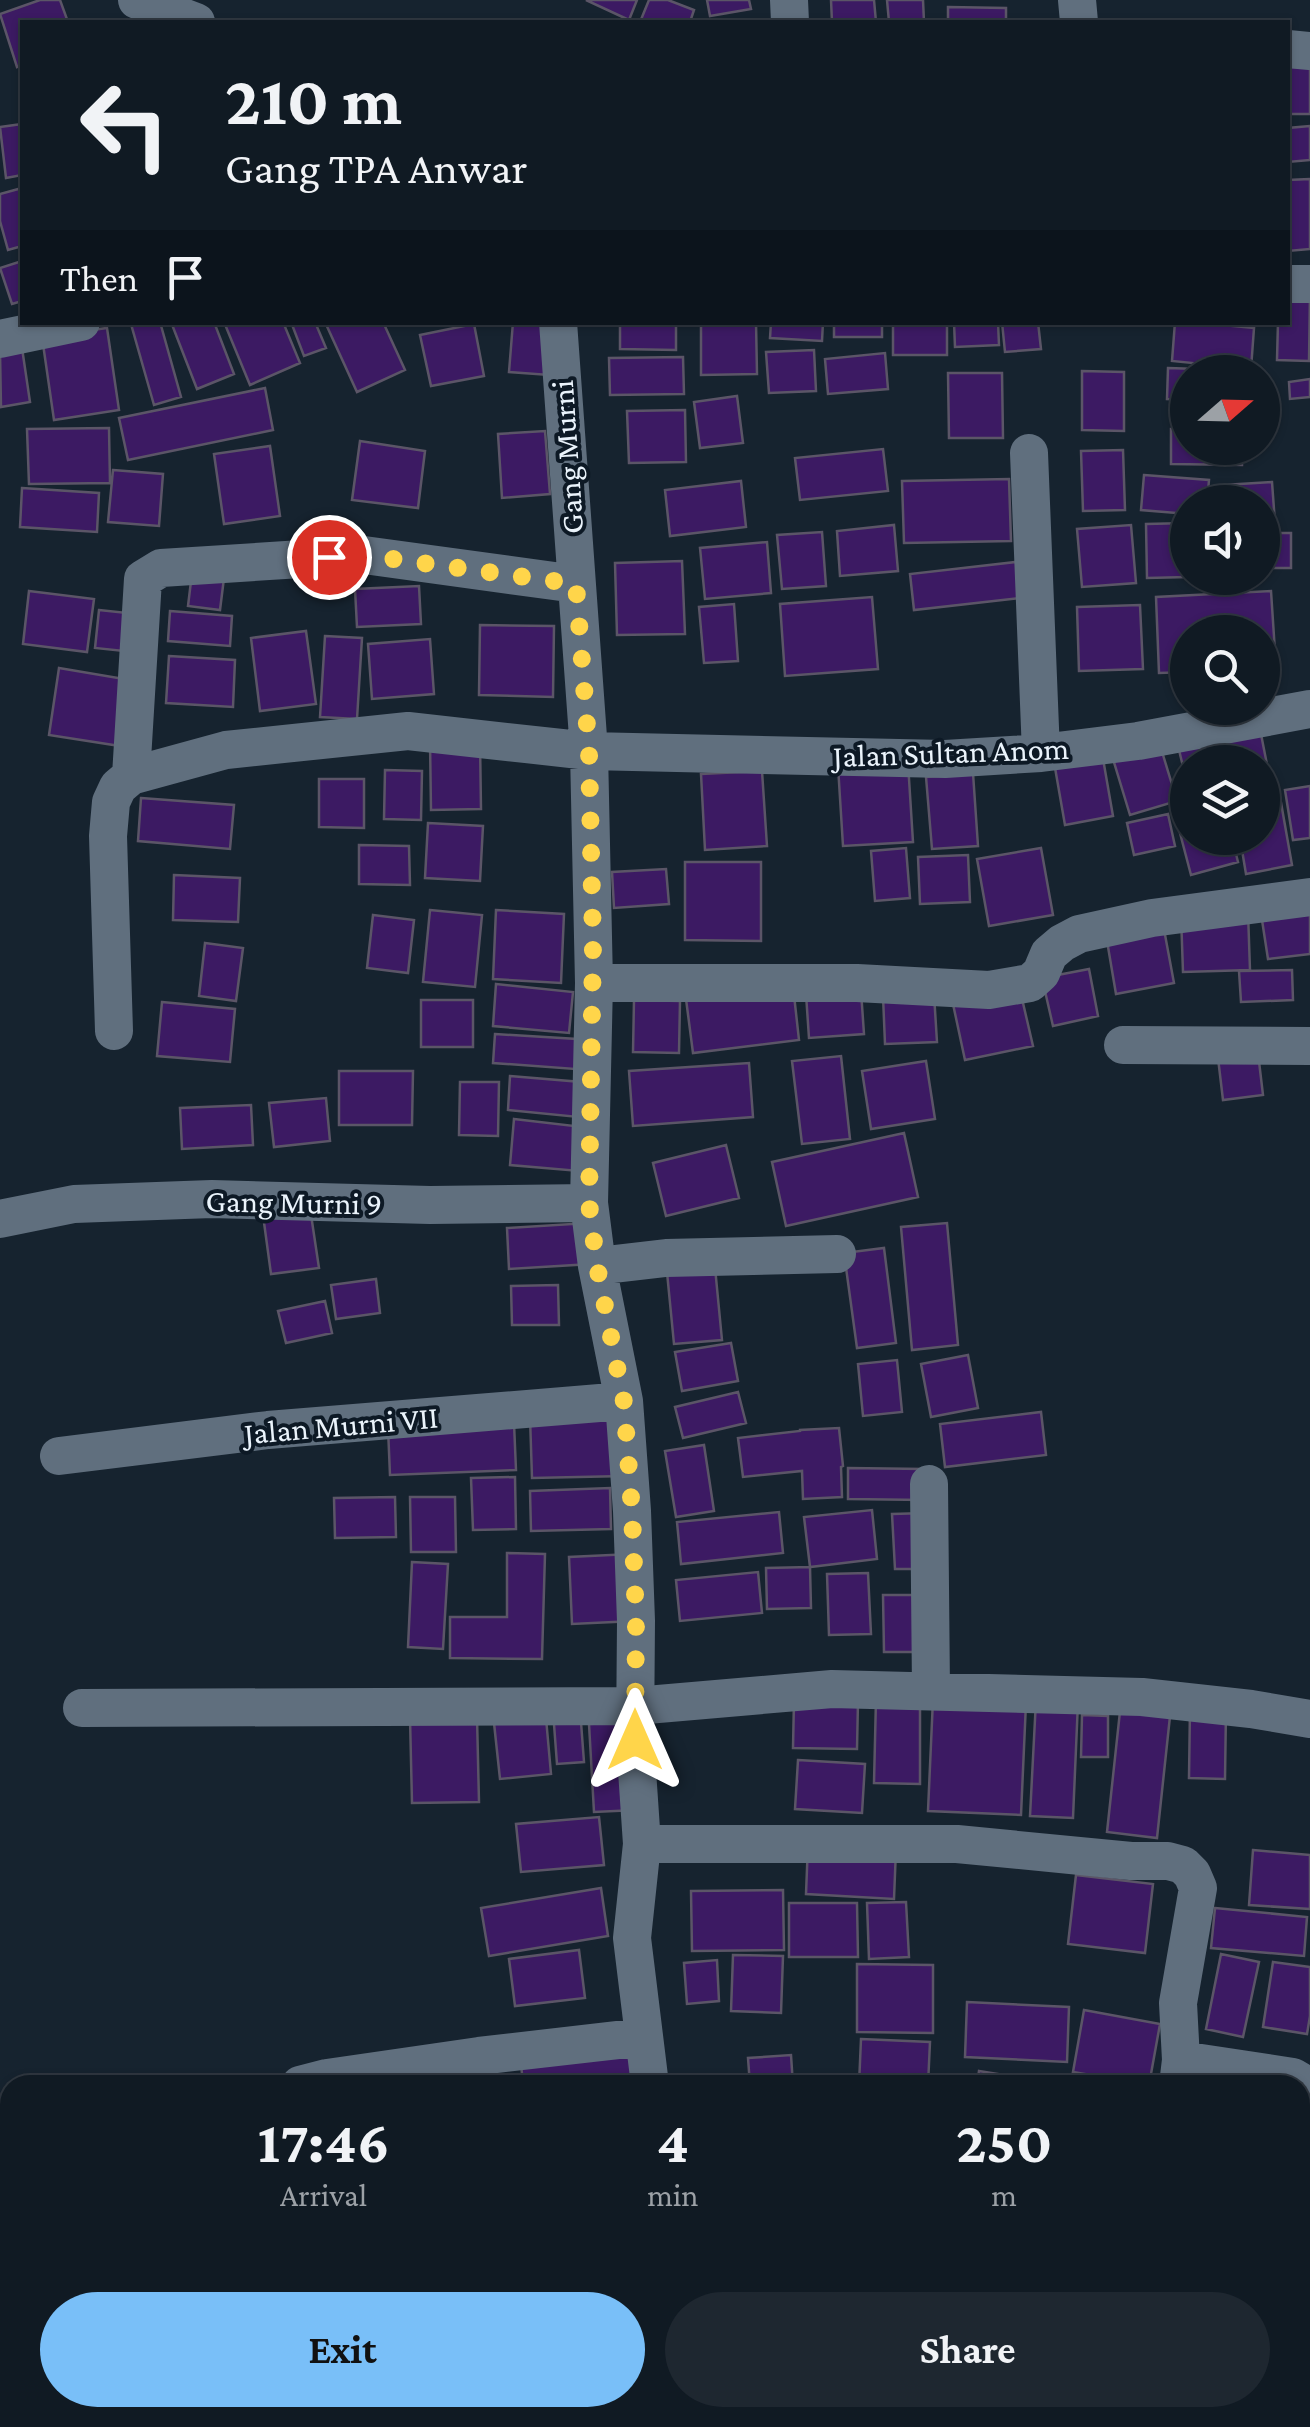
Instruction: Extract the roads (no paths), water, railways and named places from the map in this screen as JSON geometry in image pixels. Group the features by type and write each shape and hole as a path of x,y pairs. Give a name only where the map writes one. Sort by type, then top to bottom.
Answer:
{"street":[{"path":"137,0 191,20"},
{"path":"0,338 66,325"},
{"name":"Gang Murni","path":"558,325 589,751 594,984 589,1203 597,1266 624,1402 632,1511 634,1706 642,1844 632,1938 649,2075"},
{"path":"1029,453 1041,753"},
{"path":"114,1030 108,836 111,802 118,787 130,776 143,579 161,568 364,555 576,584"},
{"name":"Jalan Sultan Anom","path":"130,776 226,750 408,731 589,751 946,758 1041,753 1138,741 1310,709"},
{"path":"594,984 857,983 988,990 1030,983 1041,974 1049,954 1079,934 1152,918 1310,897"},
{"path":"1123,1045 1310,1046"},
{"name":"Gang Murni 9","path":"0,1218 74,1204 212,1199 430,1205 589,1203"},
{"path":"597,1266 684,1258 837,1254"},
{"name":"Jalan Murni VII","path":"59,1456 268,1430 624,1402"},
{"path":"929,1484 932,1690"},
{"path":"82,1708 634,1706 832,1689 1142,1697 1310,1719"},
{"path":"642,1844 958,1844 1183,1865 1198,1888 1178,2003 1180,2073 1236,2075"},
{"path":"347,2075 644,2037"}]}
